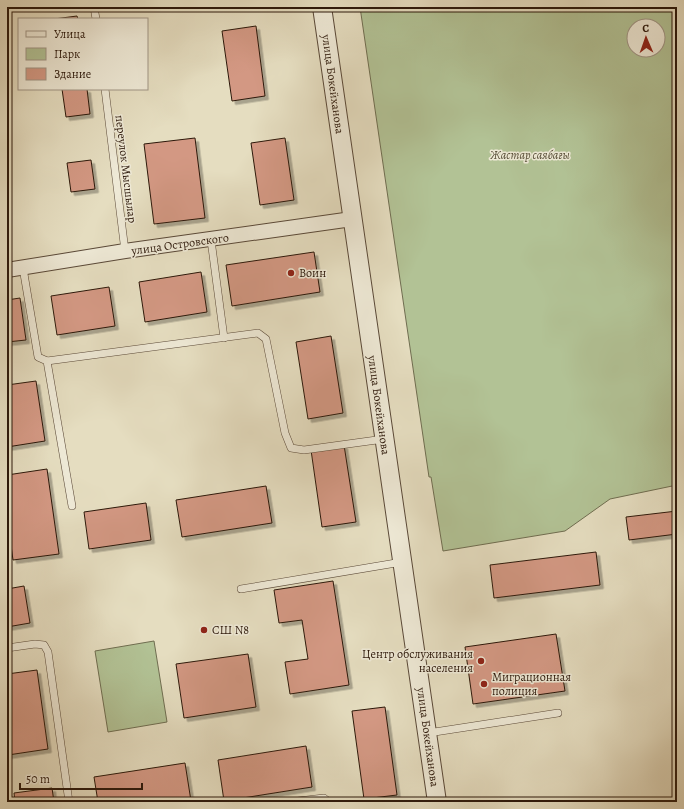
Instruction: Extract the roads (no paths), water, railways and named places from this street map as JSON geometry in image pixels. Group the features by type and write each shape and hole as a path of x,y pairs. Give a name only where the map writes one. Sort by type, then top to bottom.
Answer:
{"street":[{"name":"улица Бокейханова","path":"322,7 437,802"},
{"name":"улица Островского","path":"7,270 352,220"}],"lane":[{"path":"94,7 96,18"},
{"name":"переулок Мысшылар","path":"105,90 125,252"},
{"path":"211,240 224,338"},
{"path":"23,268 38,356 47,361 258,333 266,339 285,433 291,448 304,450 384,439"},
{"path":"47,361 72,506"},
{"path":"241,589 402,562"},
{"path":"7,648 35,644 44,645 48,652 69,802"},
{"path":"427,733 558,713"},
{"path":"289,802 324,798 329,802"}],"place":[{"name":"Воин","path":"291,273"},
{"name":"СШ N8","path":"204,630"},
{"name":"Центр обслуживания населения","path":"481,661"},
{"name":"Миграционная полиция","path":"484,684"}],"park label":[{"name":"Жастар саябағы","path":"530,155"}]}
